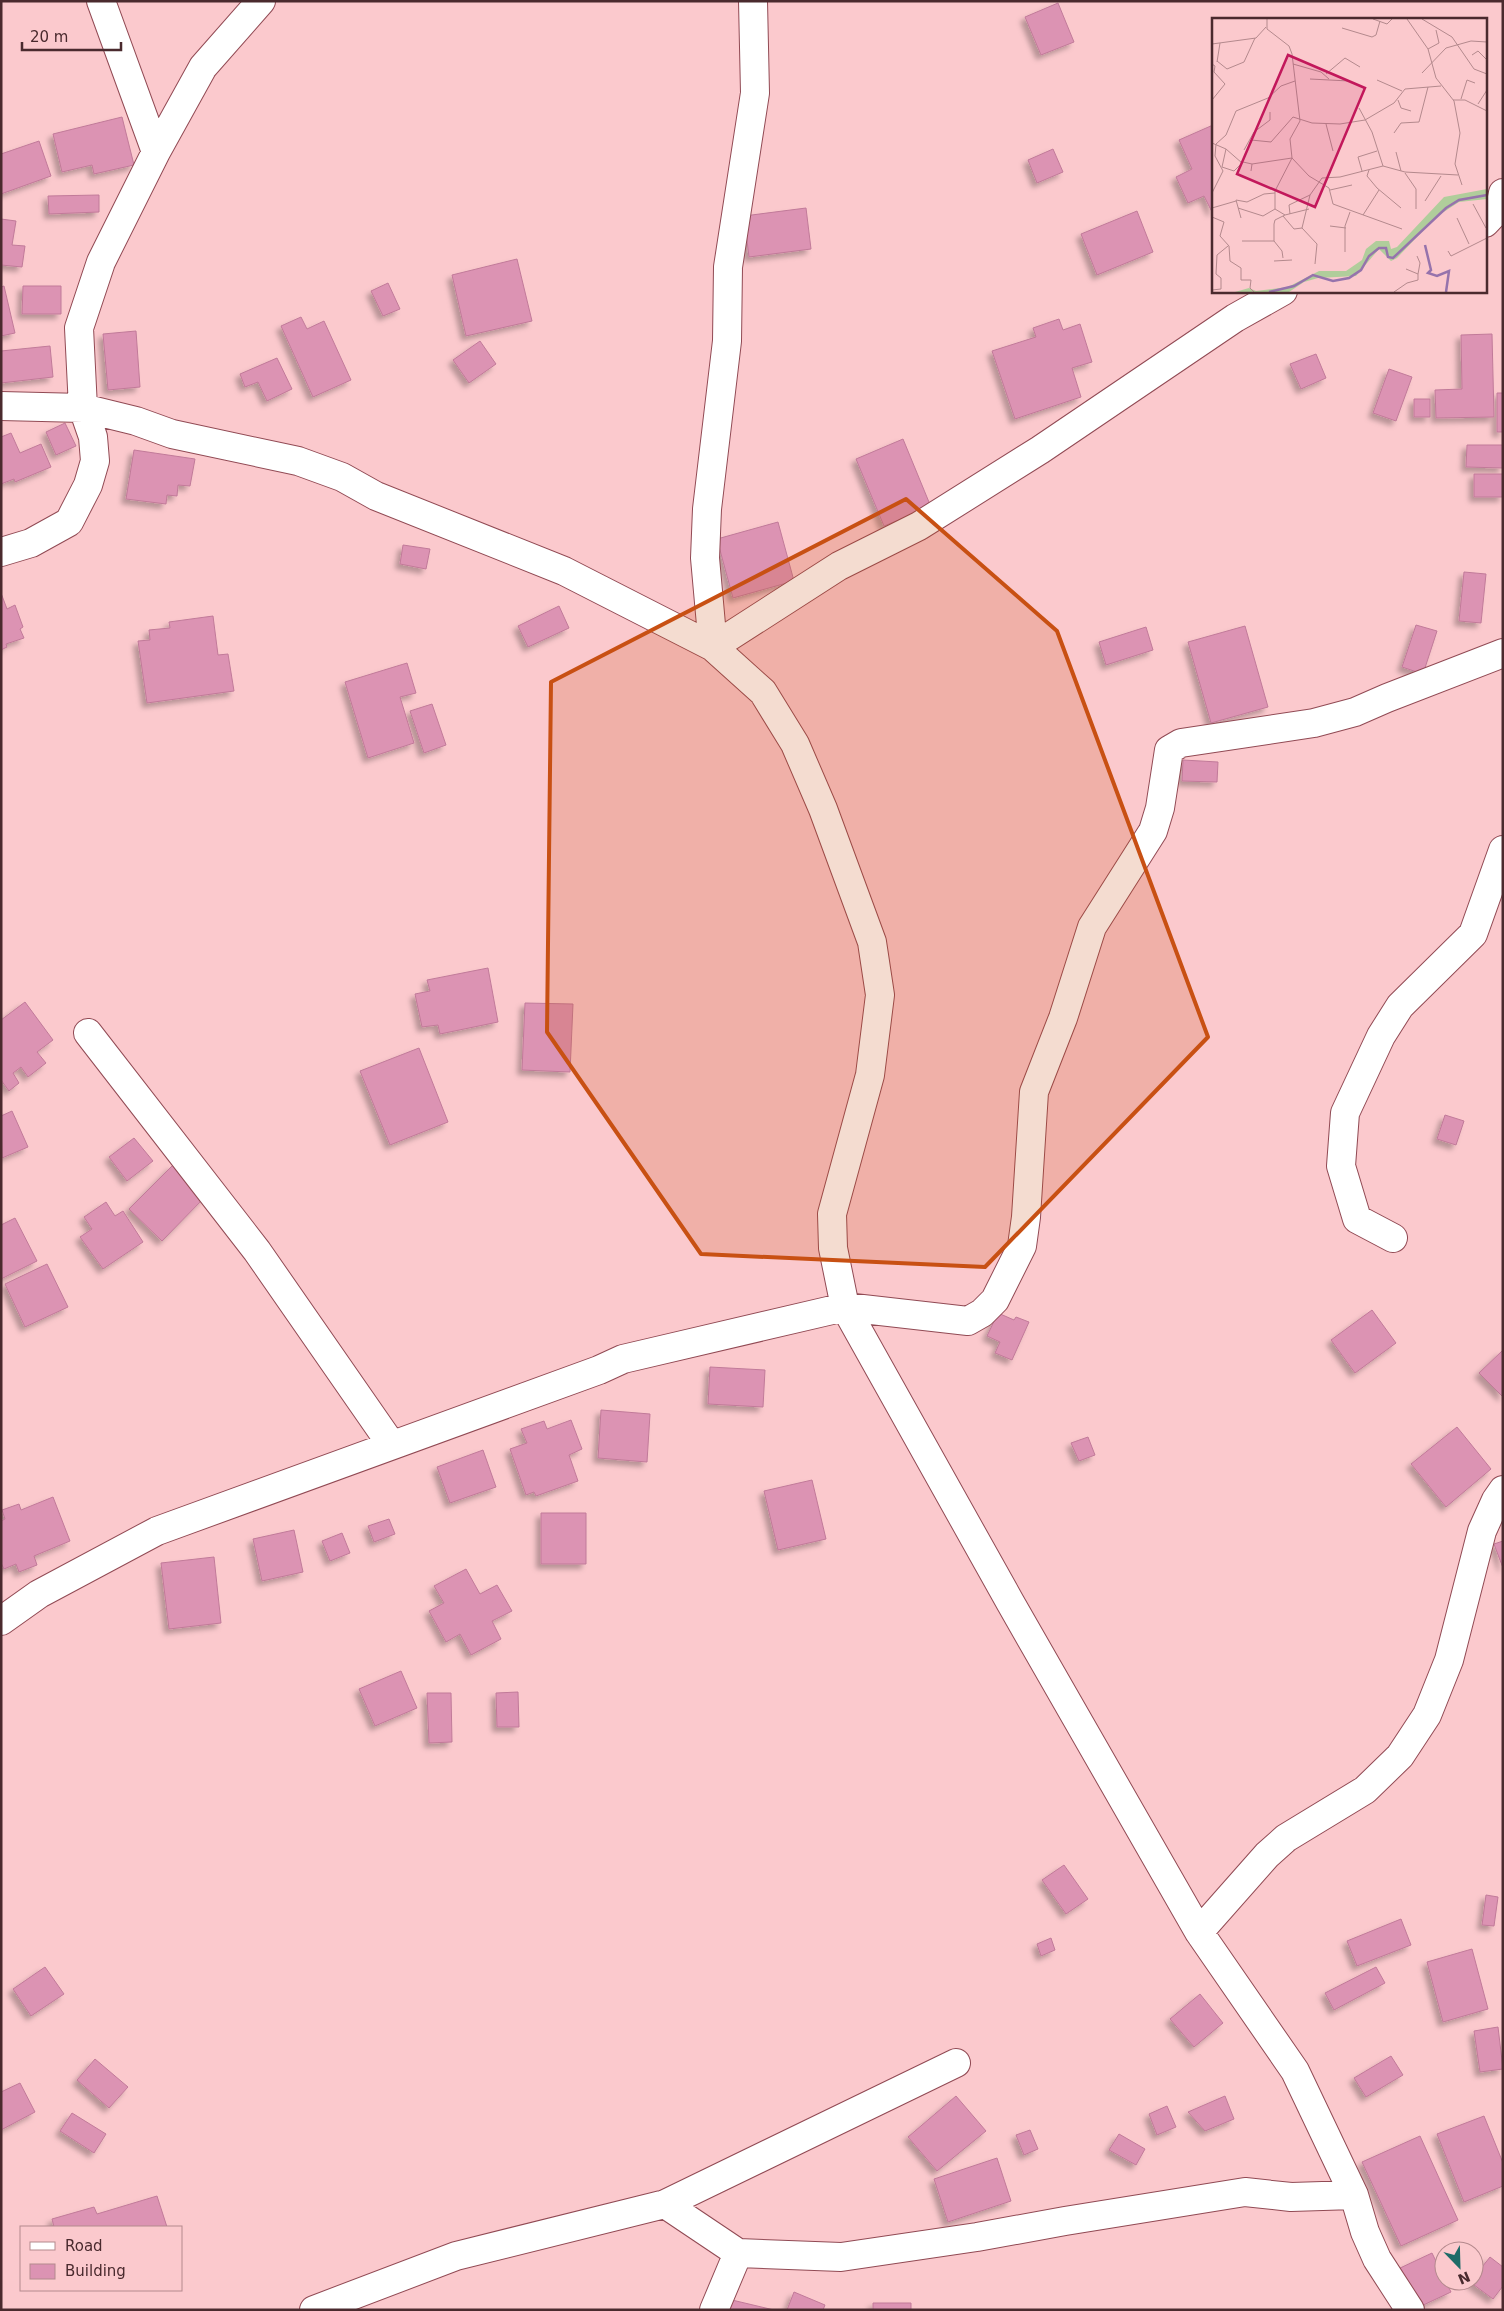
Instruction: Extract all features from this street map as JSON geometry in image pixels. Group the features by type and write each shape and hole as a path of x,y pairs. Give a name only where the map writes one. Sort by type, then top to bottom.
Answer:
{"street":[{"path":"101,1 156,152"},
{"path":"1,552 31,542 69,522 88,485 95,460 93,437 83,408 79,328 102,262 156,152 203,67 261,1"},
{"path":"713,647 705,558 708,510 727,341 728,267 755,93 753,1"},
{"path":"713,647 839,566 919,526 1040,450 1235,318 1282,292"},
{"path":"1,406 83,408 136,421 172,434 298,461 342,477 376,496 564,572 713,647 763,692 794,744 823,809 872,942 880,995 870,1075 832,1214 833,1248 845,1307 1010,1602 1199,1932 1295,2072 1354,2195 1365,2232 1377,2259 1410,2310"},
{"path":"1,1621 39,1594 156,1531 599,1370 623,1359 845,1307 968,1321 982,1313 995,1300 1022,1246 1026,1217 1034,1092 1063,1018 1092,926 1153,831 1160,808 1169,750 1181,743 1297,726 1355,712 1503,653"},
{"path":"1392,1238 1357,1219 1341,1166 1345,1113 1381,1036 1400,1006 1473,934 1503,850"},
{"path":"88,1033 257,1251 391,1444"},
{"path":"1199,1932 1268,1855 1286,1838 1364,1790 1400,1756 1428,1714 1449,1660 1482,1531 1496,1500 1503,1490"},
{"path":"314,2310 456,2256 665,2204 956,2063"},
{"path":"665,2204 738,2253 841,2257 977,2237 1245,2192 1291,2196 1354,2195"},
{"path":"714,2310 738,2253"}],"highlighted area":[{"path":"906,499 1057,631 1208,1037 985,1267 701,1254 547,1032 551,682"}],"building":[{"path":"1058,3 1074,42 1041,55 1025,17"},
{"path":"122,117 134,165 94,174 92,165 62,172 53,134"},
{"path":"1212,125 1212,212 1204,196 1188,203 1176,177 1192,169 1179,140"},
{"path":"39,141 51,176 1,194 1,154"},
{"path":"1053,149 1063,172 1037,183 1028,160"},
{"path":"99,195 99,212 49,214 48,196"},
{"path":"806,208 811,249 749,257 744,216"},
{"path":"1137,211 1153,252 1097,275 1081,234"},
{"path":"1,219 16,221 12,245 25,246 22,267 1,265"},
{"path":"517,259 532,321 466,336 452,275"},
{"path":"388,283 400,309 383,316 371,291"},
{"path":"4,286 15,333 1,336 1,287"},
{"path":"23,286 61,286 61,314 22,314"},
{"path":"301,317 307,329 324,321 351,380 313,397 281,326"},
{"path":"1059,319 1063,330 1080,324 1092,362 1072,368 1081,397 1015,419 992,351 1036,337 1033,328"},
{"path":"136,331 140,387 108,390 103,334"},
{"path":"1492,334 1494,417 1436,418 1435,390 1462,389 1461,335"},
{"path":"480,341 496,364 469,383 453,360"},
{"path":"50,346 53,377 1,383 1,351"},
{"path":"1316,354 1326,378 1301,389 1290,364"},
{"path":"277,358 292,389 267,401 258,382 245,387 240,374"},
{"path":"1389,369 1412,377 1396,421 1373,413"},
{"path":"1497,393 1503,393 1503,432 1497,432"},
{"path":"1414,399 1430,399 1430,417 1414,417"},
{"path":"65,423 76,446 56,455 46,432"},
{"path":"11,433 20,453 41,444 51,467 15,482 14,479 1,484 1,437"},
{"path":"903,439 931,507 884,526 856,459"},
{"path":"1467,445 1503,445 1503,468 1466,467"},
{"path":"134,450 195,459 190,486 178,485 177,496 167,495 166,504 126,499"},
{"path":"1474,474 1503,474 1503,497 1474,497"},
{"path":"778,522 794,581 733,598 717,539"},
{"path":"403,545 430,549 426,569 400,564"},
{"path":"1464,572 1486,574 1481,623 1459,621"},
{"path":"1,593 7,609 15,605 23,627 20,629 24,638 6,644 7,647 1,650"},
{"path":"559,606 569,628 528,647 518,626"},
{"path":"213,616 218,655 228,654 234,691 147,703 138,641 150,640 149,630 170,628 169,622"},
{"path":"1416,625 1437,631 1423,674 1402,667"},
{"path":"1245,626 1268,707 1211,723 1188,642"},
{"path":"1146,627 1153,650 1106,665 1099,642"},
{"path":"407,663 416,693 400,697 414,743 368,758 345,682"},
{"path":"432,704 446,745 424,753 410,711"},
{"path":"1183,760 1218,762 1217,782 1182,781"},
{"path":"488,968 498,1022 440,1034 438,1025 422,1027 415,994 430,991 427,980"},
{"path":"25,1002 53,1040 37,1052 46,1063 28,1077 21,1067 13,1073 19,1083 9,1091 1,1080 1,1020"},
{"path":"525,1003 573,1004 570,1072 522,1070"},
{"path":"419,1048 448,1122 390,1145 360,1071"},
{"path":"12,1111 28,1147 2,1158 1,1116"},
{"path":"1445,1115 1464,1121 1456,1145 1437,1139"},
{"path":"134,1138 153,1161 127,1181 109,1157"},
{"path":"173,1165 205,1197 162,1241 129,1209"},
{"path":"106,1202 115,1216 123,1211 143,1242 103,1269 80,1237 92,1229 84,1217"},
{"path":"15,1218 37,1261 1,1279 1,1225"},
{"path":"47,1264 68,1307 25,1327 5,1284"},
{"path":"1372,1310 1396,1343 1355,1373 1331,1340"},
{"path":"998,1313 1014,1320 1016,1317 1029,1322 1012,1360 995,1353 1000,1342 987,1336"},
{"path":"1503,1350 1503,1397 1479,1373"},
{"path":"710,1367 765,1370 763,1407 708,1404"},
{"path":"601,1410 650,1414 647,1462 598,1458"},
{"path":"571,1420 582,1449 569,1455 578,1481 536,1496 534,1492 526,1495 510,1449 527,1443 521,1429 544,1421 547,1429"},
{"path":"1457,1427 1491,1469 1446,1507 1411,1464"},
{"path":"1088,1437 1095,1455 1079,1461 1071,1443"},
{"path":"483,1450 496,1487 450,1503 437,1467"},
{"path":"812,1480 826,1539 778,1550 764,1491"},
{"path":"53,1497 70,1541 34,1556 37,1565 19,1572 16,1564 4,1569 1,1563 1,1521 5,1519 2,1510 19,1504 21,1510"},
{"path":"541,1513 586,1513 586,1564 541,1564"},
{"path":"389,1519 395,1534 374,1542 368,1526"},
{"path":"294,1530 303,1572 262,1581 253,1539"},
{"path":"342,1533 350,1553 330,1561 322,1541"},
{"path":"1503,1541 1503,1568 1494,1544"},
{"path":"214,1557 221,1623 169,1629 161,1563"},
{"path":"466,1569 480,1594 497,1585 512,1611 492,1621 501,1639 471,1655 460,1634 446,1642 429,1611 444,1603 434,1586"},
{"path":"401,1671 417,1708 375,1726 359,1689"},
{"path":"518,1692 519,1727 497,1727 496,1693"},
{"path":"427,1693 451,1693 452,1742 429,1743"},
{"path":"1064,1865 1088,1899 1066,1914 1042,1880"},
{"path":"1486,1895 1498,1897 1494,1926 1482,1925"},
{"path":"1401,1919 1411,1945 1357,1966 1347,1941"},
{"path":"1051,1938 1055,1950 1041,1956 1037,1944"},
{"path":"1472,1949 1488,2009 1443,2022 1427,1962"},
{"path":"45,1967 64,1994 31,2016 13,1989"},
{"path":"1376,1967 1385,1983 1334,2010 1325,1993"},
{"path":"1200,1994 1223,2023 1194,2047 1170,2019"},
{"path":"1498,2027 1503,2069 1480,2072 1474,2031"},
{"path":"1391,2056 1403,2075 1366,2097 1354,2078"},
{"path":"95,2059 128,2087 109,2108 77,2080"},
{"path":"20,2083 35,2112 1,2130 1,2092"},
{"path":"956,2096 986,2131 937,2171 908,2137"},
{"path":"1225,2096 1234,2119 1205,2131 1188,2112"},
{"path":"1167,2106 1176,2127 1157,2135 1149,2114"},
{"path":"72,2113 106,2134 94,2153 60,2131"},
{"path":"1484,2116 1503,2163 1503,2186 1464,2202 1437,2134"},
{"path":"1030,2130 1038,2149 1024,2155 1016,2135"},
{"path":"1119,2134 1145,2149 1136,2165 1109,2150"},
{"path":"1420,2136 1458,2220 1401,2246 1362,2162"},
{"path":"997,2158 1011,2201 948,2222 934,2179"},
{"path":"157,2196 167,2226 54,2226 52,2219 94,2207 97,2214"},
{"path":"1432,2253 1434,2257 1434,2291 1451,2292 1417,2308 1398,2269"},
{"path":"1490,2257 1503,2267 1503,2286 1493,2299 1482,2291 1484,2291 1484,2264"},
{"path":"794,2292 825,2305 823,2310 787,2310"},
{"path":"732,2300 774,2310 730,2310"},
{"path":"873,2303 911,2303 911,2310 873,2310"}]}
